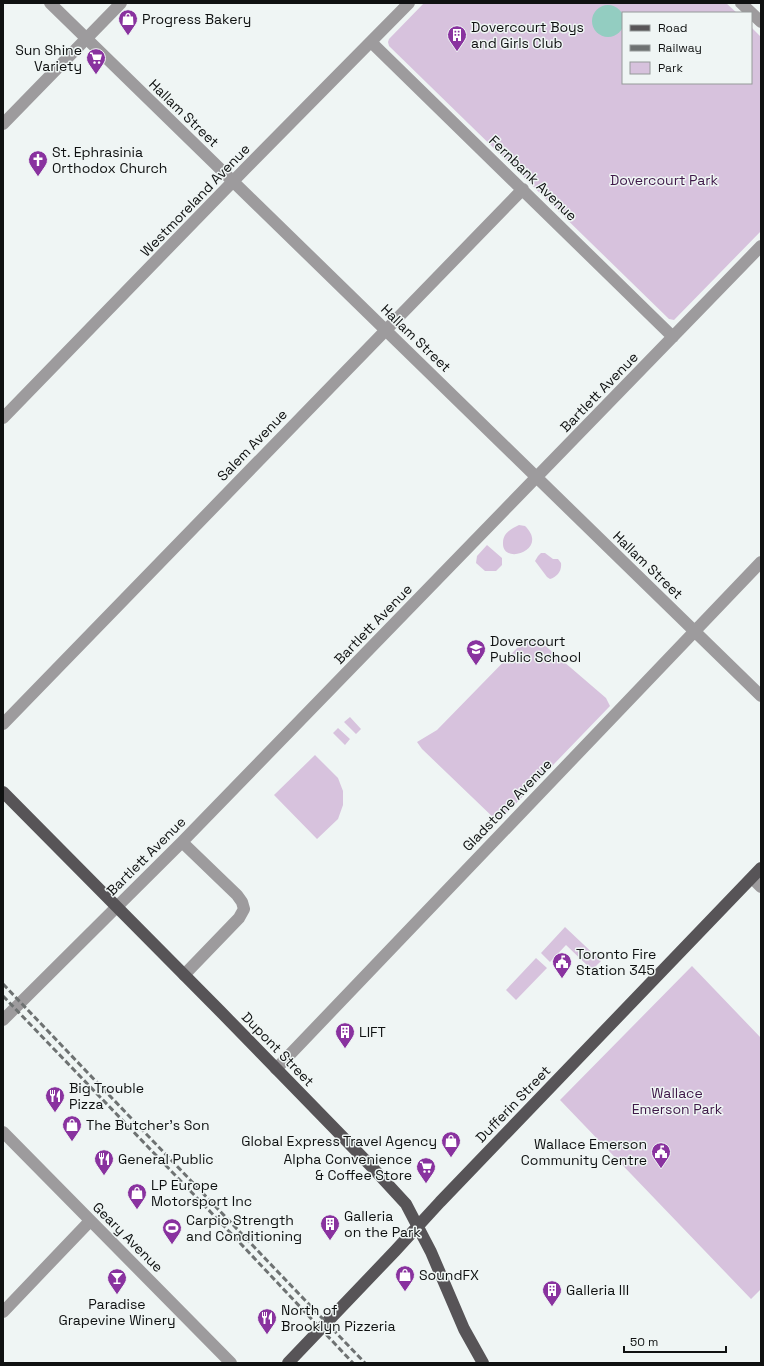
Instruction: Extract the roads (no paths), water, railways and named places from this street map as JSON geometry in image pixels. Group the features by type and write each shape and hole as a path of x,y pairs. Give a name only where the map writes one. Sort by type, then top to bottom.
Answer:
{"main road":[{"name":"Dupont Street","path":"3,792 184,974 406,1204 419,1226 431,1252 464,1330 483,1363"},
{"name":"Dufferin Street","path":"288,1363 761,868"}],"street":[{"name":"Hallam Street","path":"50,3 761,696"},
{"path":"3,124 121,3"},
{"name":"Westmoreland Avenue","path":"3,418 409,3"},
{"path":"741,3 750,12"},
{"path":"752,13 761,22"},
{"name":"Fernbank Avenue","path":"371,42 673,336"},
{"name":"Salem Avenue","path":"3,724 523,189"},
{"name":"Bartlett Avenue","path":"3,1020 182,842 761,246"},
{"name":"Gladstone Avenue","path":"276,1069 761,562"},
{"path":"182,842 237,895 242,902 244,909 239,918 184,974"},
{"path":"752,878 761,887"},
{"name":"Geary Avenue","path":"3,1132 231,1363"},
{"path":"3,1312 90,1221"}],"railway":[{"path":"3,984 365,1363"},
{"path":"3,996 353,1363"}],"place":[{"name":"Progress Bakery","path":"128,36"},
{"name":"Dovercourt Boys and Girls Club","path":"457,52"},
{"name":"Sun Shine Variety","path":"96,75"},
{"name":"St. Ephrasinia Orthodox Church","path":"38,177"},
{"name":"Dovercourt Public School","path":"476,666"},
{"name":"Toronto Fire Station 345","path":"562,979"},
{"name":"LIFT","path":"345,1049"},
{"name":"Big Trouble Pizza","path":"55,1113"},
{"name":"The Butcher's Son","path":"72,1142"},
{"name":"Global Express Travel Agency","path":"451,1158"},
{"name":"Wallace Emerson Community Centre","path":"661,1169"},
{"name":"General Public","path":"104,1176"},
{"name":"Alpha Convenience & Coffee Store","path":"426,1184"},
{"name":"LP Europe Motorsport Inc","path":"137,1210"},
{"name":"Galleria on the Park","path":"330,1241"},
{"name":"Carpio Strength and Conditioning","path":"172,1245"},
{"name":"SoundFX","path":"405,1292"},
{"name":"Paradise Grapevine Winery","path":"117,1295"},
{"name":"Galleria III","path":"552,1307"},
{"name":"North of Brooklyn Pizzeria","path":"267,1335"}],"park label":[{"name":"Dovercourt Park","path":"664,180"},
{"name":"Wallace Emerson Park","path":"677,1102"}]}
